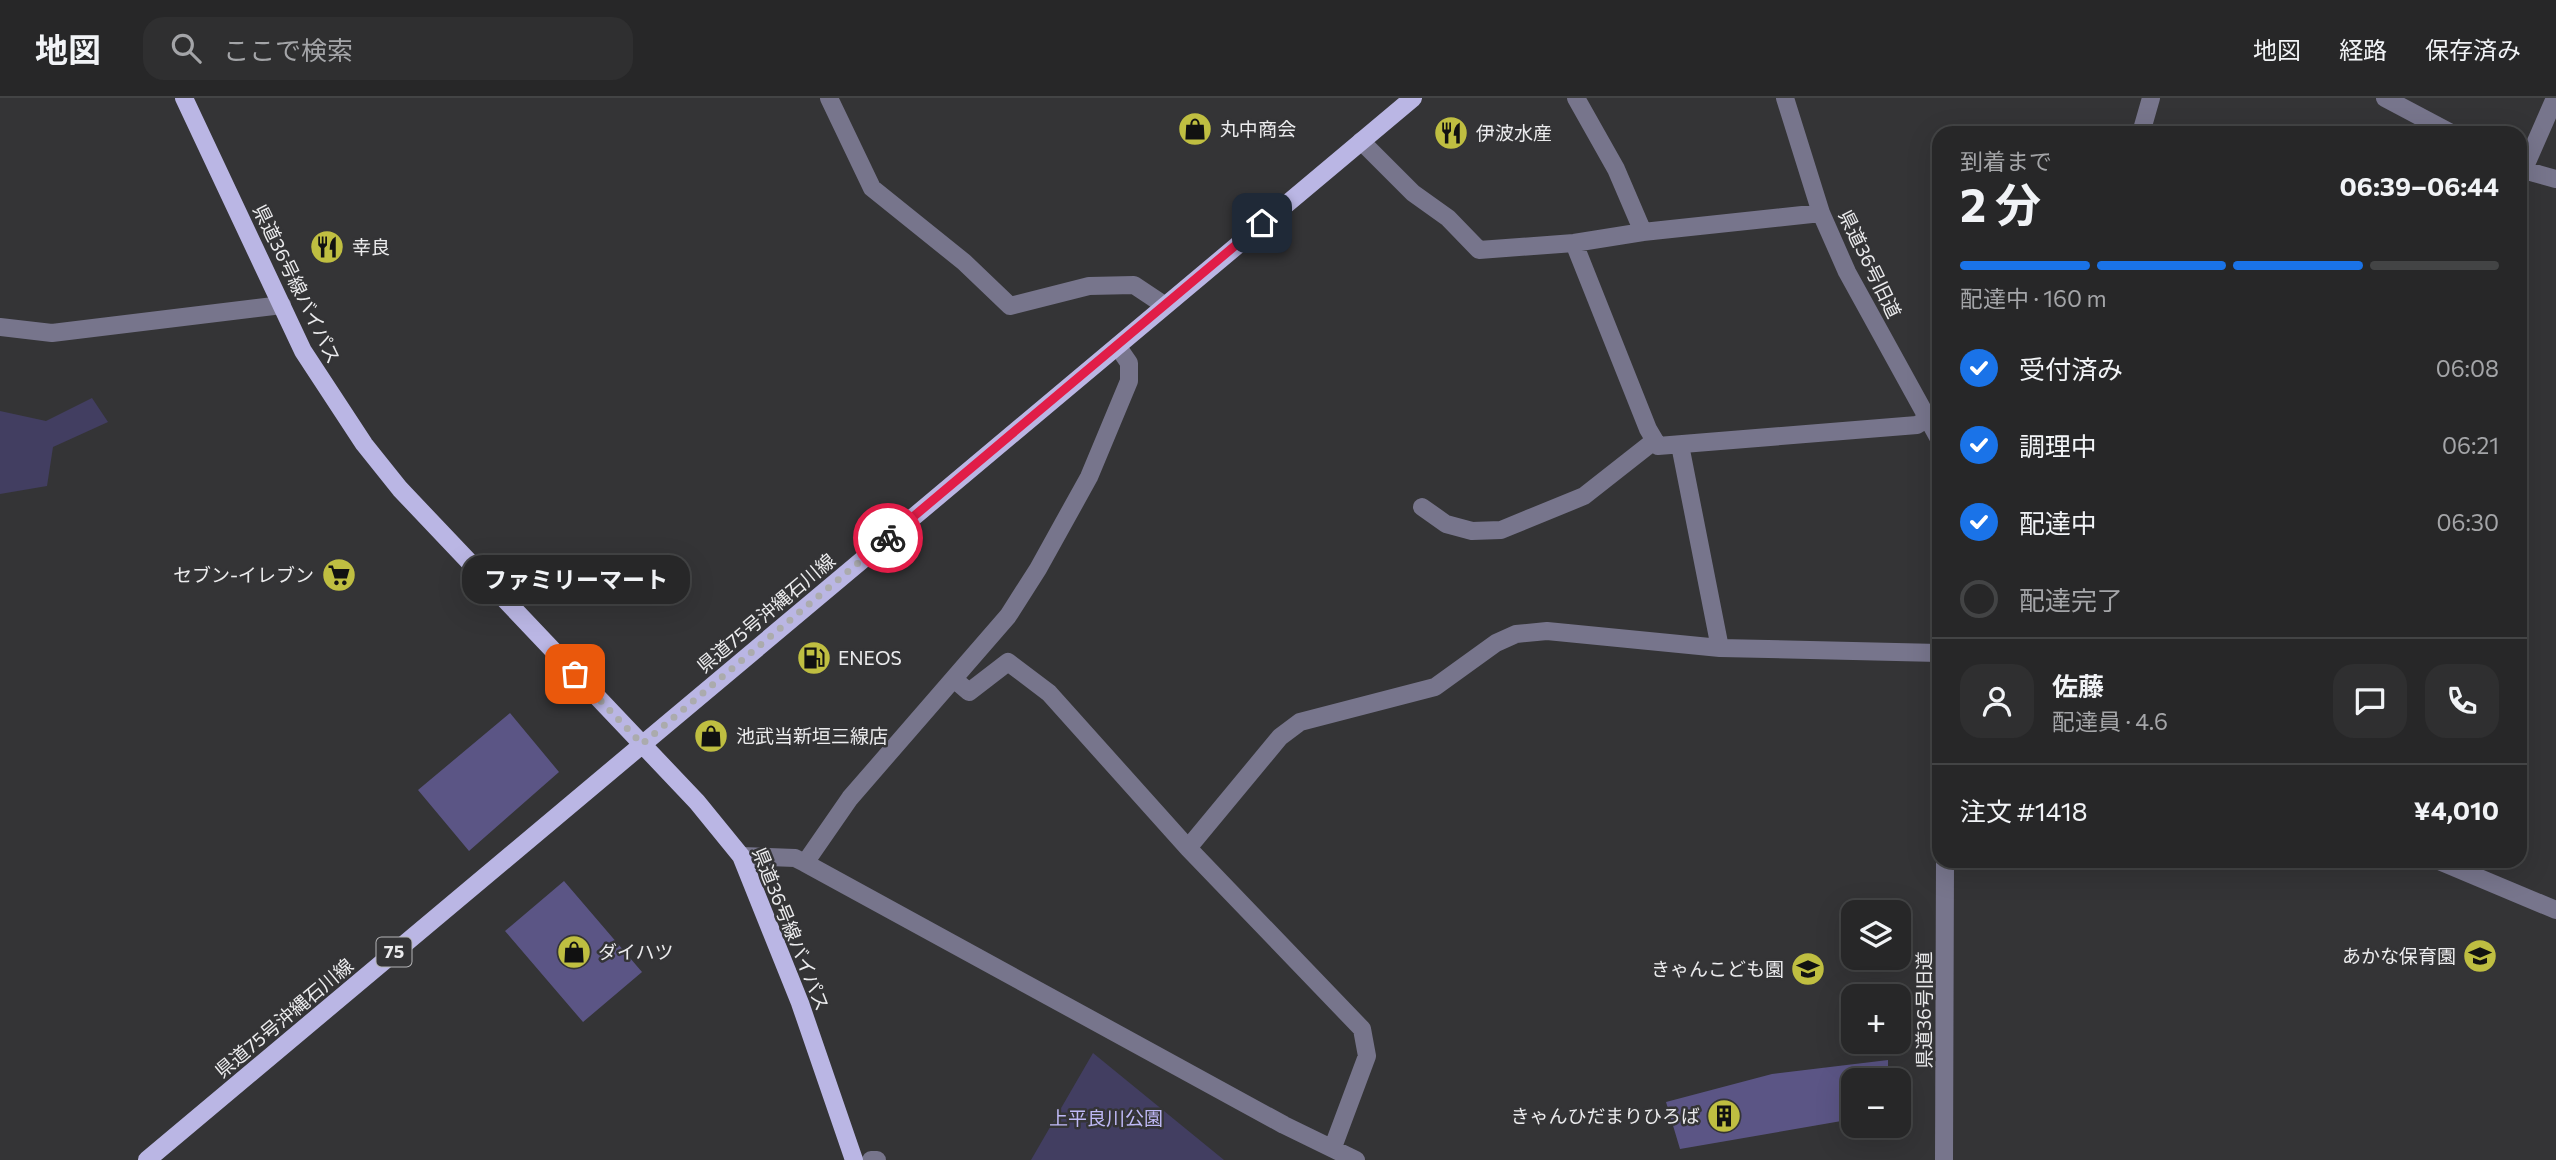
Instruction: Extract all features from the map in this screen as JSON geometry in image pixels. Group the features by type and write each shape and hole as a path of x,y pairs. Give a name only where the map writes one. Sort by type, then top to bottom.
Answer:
{"main road":[{"name":"県道36号線バイパス","path":"184,98 303,351 332,398 400,489 722,830 741,856 800,1003 855,1160"},
{"name":"県道75号沖縄石川線","path":"146,1160 1413,98"}],"street":[{"path":"829,98 872,188 964,262 1010,306 1089,286 1134,285 1164,305"},
{"path":"1576,98 1616,169 1643,232"},
{"name":"県道36号旧道","path":"1785,98 1821,212 1847,272 1932,426"},
{"path":"2143,126 2151,98"},
{"path":"2385,98 2438,126"},
{"path":"2527,160 2555,98"},
{"path":"1361,141 1413,193 1448,218 1479,250 1574,243 1643,232 1821,212"},
{"path":"2527,174 2556,178"},
{"path":"1574,243 1658,446 1917,425 1928,418"},
{"path":"0,327 52,333 282,305"},
{"path":"805,863 850,798 1008,616 1038,569 1089,477 1129,381 1129,363 1118,347"},
{"path":"1422,507 1447,524 1472,531 1501,530 1584,496 1654,441"},
{"path":"1680,445 1720,648"},
{"path":"1188,848 1280,737 1300,722 1435,687 1496,643 1516,634 1547,631 1720,648 1932,653"},
{"path":"955,680 969,692 1008,662 1049,693 1188,848 1362,1029 1367,1056 1333,1147"},
{"path":"741,856 795,858 1272,1119 1356,1160"},
{"name":"県道36号旧道","path":"1944,1160 1945,868"},
{"path":"2456,868 2556,910"},
{"path":"871,1160 877,1160"}],"green space":[{"path":"92,398 108,422 53,447 47,486 0,494 0,411 46,421"},
{"name":"上平良川公園","path":"1093,1053 1224,1160 1031,1160"}],"building":[{"path":"510,713 559,772 469,851 418,790"},
{"name":"ダイハツ","path":"564,881 642,972 583,1022 505,931"},
{"path":"1888,1060 1888,1068 1841,1068 1841,1121 1680,1149 1666,1102 1772,1074"}],"way so far":[{"path":"575,674 642,744 888,538"}],"place":[{"name":"丸中商会","path":"1195,129"},
{"name":"伊波水産","path":"1451,133"},
{"name":"幸良","path":"327,247"},
{"name":"セブン-イレブン","path":"339,575"},
{"name":"ENEOS","path":"814,658"},
{"name":"ファミリーマート","path":"575,674"},
{"name":"池武当新垣三線店","path":"711,736"},
{"name":"ダイハツ","path":"574,952"},
{"name":"あかな保育園","path":"2480,956"},
{"name":"きゃんこども園","path":"1808,969"},
{"name":"きゃんひだまりひろば","path":"1724,1116"}],"route":[{"path":"888,538 1262,223"}]}
